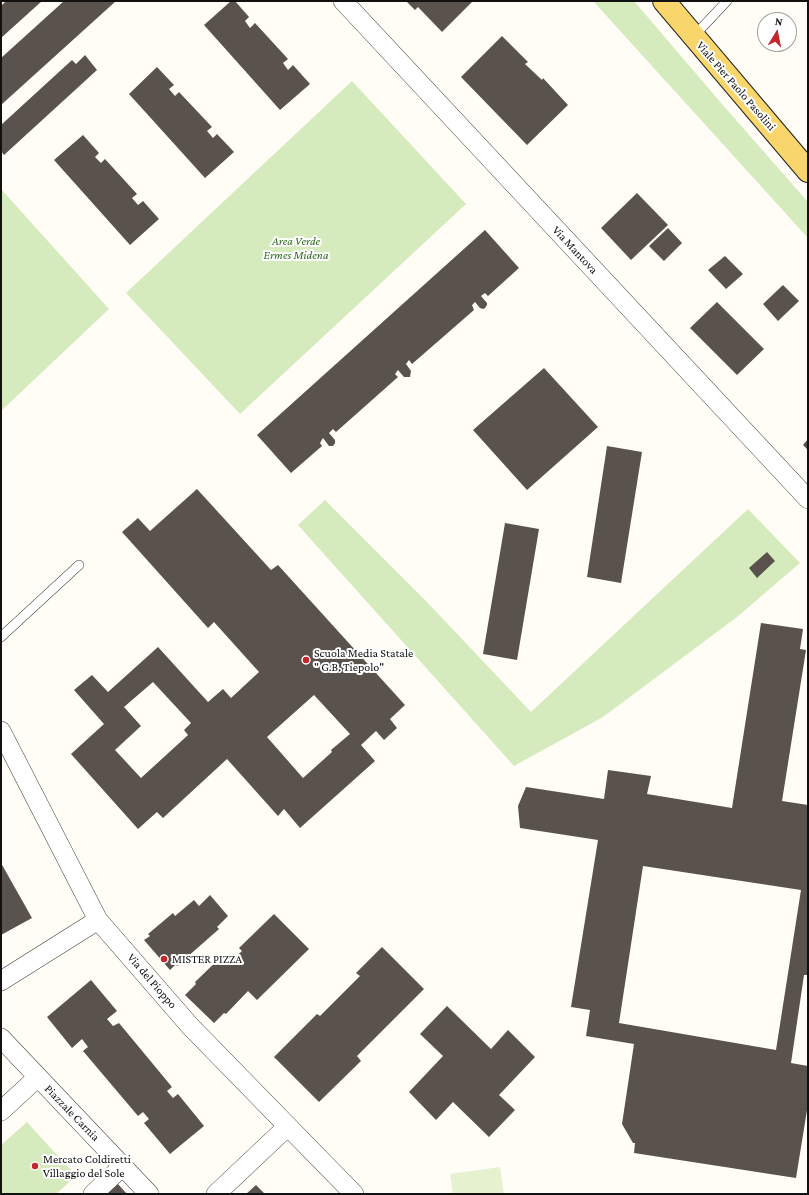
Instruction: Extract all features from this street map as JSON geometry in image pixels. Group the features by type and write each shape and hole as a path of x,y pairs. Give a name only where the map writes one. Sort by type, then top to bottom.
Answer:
{"main road":[{"name":"Viale Pier Paolo Pasolini","path":"664,1 808,171"}],"street":[{"name":"Via Mantova","path":"343,1 808,499"},
{"name":"Via del Pioppo","path":"1,731 98,920 190,1026 354,1194"},
{"path":"1,981 98,920"},
{"name":"Piazzale Carnia","path":"1,1038 150,1194"},
{"name":"Piazzale Carnia","path":"1,1111 38,1077"},
{"path":"216,1194 288,1126"},
{"path":"93,1194 123,1166"}],"lane":[{"path":"694,37 727,1"},
{"path":"1,638 79,565"}],"green space":[{"path":"593,1 634,1 808,202 808,238"},
{"name":"Area Verde Ermes Midena","path":"352,81 466,204 240,414 126,293"},
{"path":"1,189 109,309 1,411"},
{"path":"325,500 426,601 531,712 748,509 800,563 737,617 603,717 514,766 298,525"},
{"path":"27,1122 76,1176 56,1194 1,1194 1,1145"},
{"path":"500,1167 504,1194 453,1194 450,1174"}],"building":[{"path":"6,1 42,1 1,38 1,6"},
{"path":"64,1 116,1 1,105 1,58"},
{"path":"231,1 235,1 249,17 245,21 250,28 255,23 288,59 283,63 288,70 293,65 310,84 280,110 204,25"},
{"path":"406,1 473,1 442,32 418,7 415,10"},
{"path":"502,36 528,62 525,64 542,80 543,78 568,105 527,145 461,77"},
{"path":"85,55 97,70 4,155 1,151 1,125 72,60 76,64"},
{"path":"157,67 174,85 169,89 175,96 179,92 212,127 207,131 213,138 217,134 234,152 205,178 129,94"},
{"path":"83,135 99,153 95,157 101,163 105,159 137,194 132,198 138,205 143,201 159,219 130,245 54,160"},
{"path":"637,193 668,225 631,260 601,228"},
{"path":"668,228 682,243 664,261 649,246"},
{"path":"485,230 519,268 488,296 485,293 481,296 487,303 485,308 480,308 475,302 472,305 474,310 412,364 409,360 406,364 411,371 410,377 404,377 398,370 395,374 398,377 336,432 333,429 329,433 335,440 333,446 329,446 323,438 320,443 322,446 291,473 257,435"},
{"path":"725,256 743,274 726,289 708,270"},
{"path":"783,285 799,301 778,321 763,304"},
{"path":"717,302 764,349 737,375 690,328"},
{"path":"544,368 598,427 527,490 473,430"},
{"path":"808,439 808,450 803,445"},
{"path":"607,446 642,452 621,583 587,577"},
{"name":"Scuola Media Statale \" G.B. Tiepolo\"","path":"197,489 271,570 278,565 405,705 390,719 397,728 384,740 376,731 361,745 375,761 300,828 284,809 278,816 227,759 163,818 157,812 138,829 71,754 104,724 74,690 92,675 108,692 158,647 208,702 223,689 231,698 259,672 214,622 208,628 122,532 138,518 150,531","holes":["153,682 191,723 184,730 188,735 141,778 115,750 141,726 124,707","314,695 350,734 331,750 332,752 303,778 267,737"]},
{"path":"505,523 539,529 517,660 483,654"},
{"path":"767,552 775,561 757,578 749,568"},
{"path":"761,623 803,629 800,649 806,650 782,801 808,805 808,975 804,975 791,1063 808,1066 808,1104 796,1178 634,1153 635,1143 633,1143 622,1124 634,1044 586,1036 590,1010 571,1007 598,840 520,828 518,806 526,787 604,799 608,770 651,776 647,794 732,808","holes":["643,866 801,890 776,1050 619,1023"]},
{"path":"1,863 32,918 1,935"},
{"path":"210,895 228,916 217,927 219,929 177,966 176,964 170,970 144,940 150,936 148,934 173,913 175,916 194,900 199,906"},
{"path":"274,914 309,949 257,1000 248,991 226,1014 224,1013 214,1023 185,995 196,984 195,982 223,955 230,962 242,951 239,948"},
{"path":"382,947 424,989 357,1056 361,1061 319,1102 274,1057 317,1014 320,1016 360,976 356,973"},
{"path":"91,980 117,1011 107,1019 113,1026 119,1023 172,1087 167,1091 173,1098 178,1094 204,1126 170,1154 144,1123 149,1119 143,1112 138,1116 83,1051 88,1047 82,1039 72,1048 47,1017"},
{"path":"447,1006 491,1049 508,1030 535,1057 499,1095 515,1110 489,1137 453,1102 436,1120 409,1092 443,1056 420,1034"},
{"path":"117,1183 127,1194 105,1194"},
{"path":"256,1185 265,1194 246,1194"}],"place":[{"name":"Scuola Media Statale \" G.B. Tiepolo\"","path":"306,660"},
{"name":"MISTER PIZZA","path":"164,959"},
{"name":"Mercato Coldiretti Villaggio del Sole","path":"35,1166"}]}
